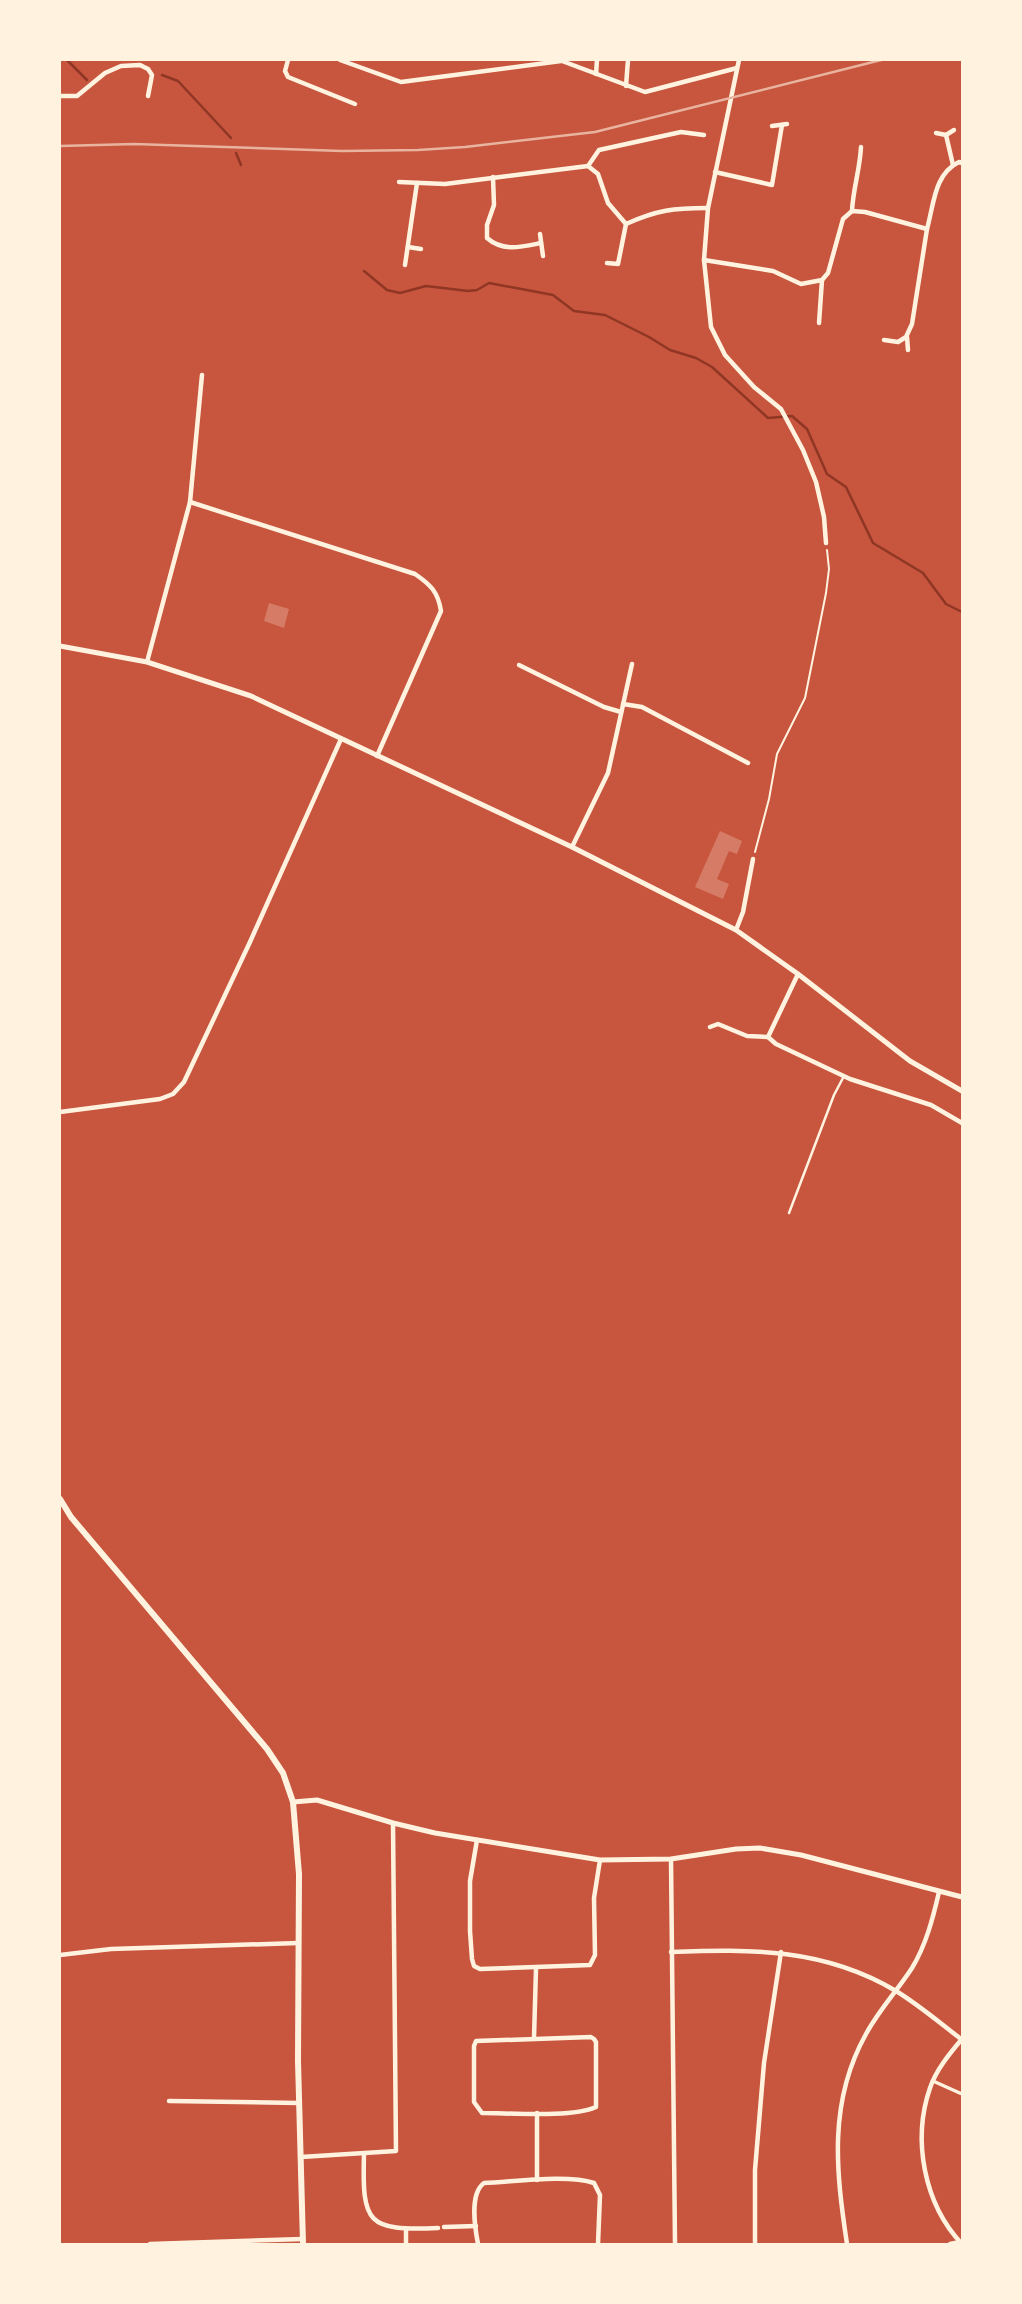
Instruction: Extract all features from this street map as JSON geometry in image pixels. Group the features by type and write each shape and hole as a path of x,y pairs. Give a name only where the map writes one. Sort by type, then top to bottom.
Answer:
{"main road":[{"path":"60,1499 71,1517 267,1749 283,1773 293,1802 299,1874 298,2103 303,2242"}],"street":[{"path":"288,60 285,71 288,77 355,104"},
{"path":"340,60 401,82 560,60 645,92 737,68"},
{"path":"596,75 597,60"},
{"path":"626,86 628,60"},
{"path":"739,60 708,208 704,260 711,327 725,355 754,387 781,409 816,481 827,543"},
{"path":"60,96 77,96 110,70 133,64 144,67 152,75 148,96"},
{"path":"715,172 772,185 785,124 772,127"},
{"path":"936,133 946,135 954,130"},
{"path":"588,166 599,150 681,132 704,135"},
{"path":"946,135 953,165"},
{"path":"852,211 852,191 860,166 861,147"},
{"path":"884,340 898,342 906,337 912,324 927,229 941,175 953,165 962,163"},
{"path":"399,182 445,184 588,166 598,174 608,204 626,224"},
{"path":"493,177 494,205 486,237 495,245 510,248 541,243"},
{"path":"405,265 417,183"},
{"path":"626,224 672,208 708,208"},
{"path":"819,323 822,280 828,273 843,219 852,211 927,229"},
{"path":"607,263 618,264 626,224"},
{"path":"540,234 543,256"},
{"path":"408,247 421,249"},
{"path":"704,260 773,271 801,284 822,280"},
{"path":"906,337 908,350"},
{"path":"147,662 190,502 202,374"},
{"path":"190,502 415,574 430,584 439,596 441,611 377,756"},
{"path":"60,646 147,662 250,696 572,847 736,930 798,974 910,1061 962,1091"},
{"path":"572,847 608,773 632,664"},
{"path":"519,665 604,707 621,712"},
{"path":"623,704 642,707 748,763"},
{"path":"60,1112 160,1099 173,1094 184,1082 239,967 341,739"},
{"path":"736,930 743,912 754,859"},
{"path":"768,1037 798,974"},
{"path":"709,1027 718,1024 747,1036 768,1037 776,1044 844,1076 931,1105 962,1123"},
{"path":"293,1802 317,1800 393,1823 600,1860 671,1859 760,1848 801,1855 962,1897"},
{"path":"301,2157 396,2151 393,1823"},
{"path":"477,1840 470,1881 470,1931 474,1966 480,1969 590,1965 594,1961 594,1898 600,1860"},
{"path":"671,1859 675,2245"},
{"path":"847,2245 838,2156 837,2130 841,2105 855,2055 879,2013 913,1966 925,1940 939,1892"},
{"path":"60,1955 111,1949 298,1943"},
{"path":"671,1952 781,1952 825,1961 896,1991 962,2039 933,2081 923,2111 921,2146 928,2187 961,2243 950,2245"},
{"path":"755,2245 755,2170 764,2063 781,1952"},
{"path":"534,2038 536,1969"},
{"path":"534,2038 594,2039 596,2107 586,2112 482,2113 474,2102 476,2041 534,2038"},
{"path":"933,2081 962,2094"},
{"path":"169,2101 298,2103"},
{"path":"537,2113 537,2180"},
{"path":"364,2154 363,2196 374,2221 384,2227 406,2229 476,2226"},
{"path":"478,2245 475,2196 484,2183 586,2180 594,2183 600,2195 598,2245"},
{"path":"406,2229 406,2245"},
{"path":"150,2245 303,2242"}],"lane":[{"path":"789,1213 834,1095 844,1076"}],"path":[{"path":"754,859 777,754 805,698 829,569 827,543"}],"building":[{"path":"269,603 289,609 284,628 264,621"},
{"path":"720,831 742,841 737,854 729,851 717,879 729,884 723,899 695,887"}],"waterway":[{"path":"67,60 87,80"},
{"path":"162,75 178,81 231,138"},
{"path":"236,153 241,165"},
{"path":"364,271 387,290 400,293 426,286 477,290 489,283 553,295 574,311 605,315 670,350 696,358 712,367 768,418 792,416 807,429 827,474 846,487 873,543 923,573 946,604 962,612"}],"railway":[{"path":"60,146 134,144 342,151 465,147 595,132 881,60"}]}
